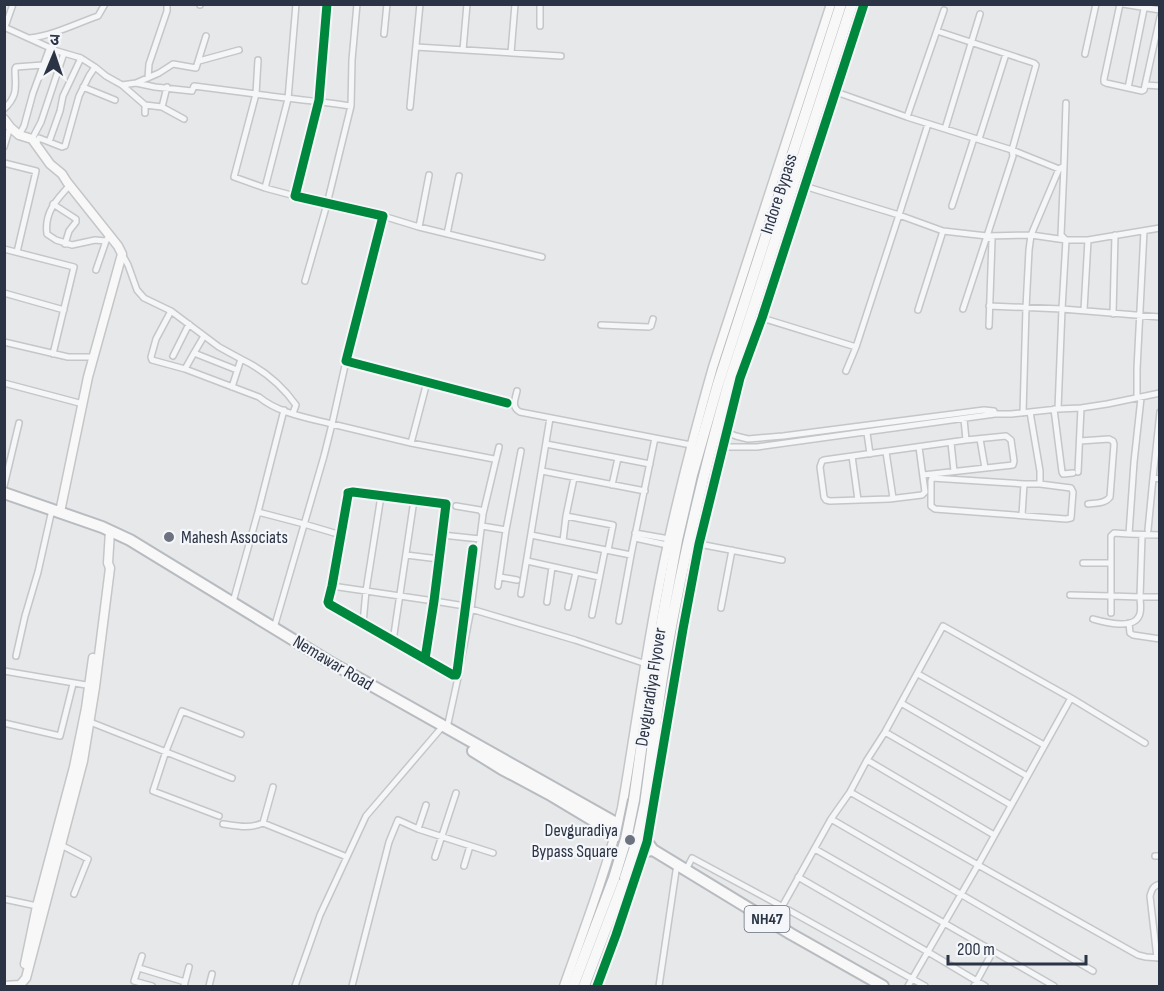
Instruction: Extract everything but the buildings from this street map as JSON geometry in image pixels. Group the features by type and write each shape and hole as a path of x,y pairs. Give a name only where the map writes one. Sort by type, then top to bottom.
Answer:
{"highway":[{"name":"Indore Bypass","path":"723,385 841,4"},
{"name":"Indore Bypass","path":"723,385 852,4"},
{"name":"Devguradiya Flyover","path":"573,987 614,878 626,839 634,800 650,685 677,540 723,385"},
{"name":"Devguradiya Flyover","path":"584,987 637,841 645,804 666,655 709,434"},
{"name":"Nemawar Road","path":"4,495 110,533 147,550 443,729 502,769 617,829 647,850 681,867 883,987"},
{"name":"Nemawar Road","path":"110,533 326,665 443,729"}],"street":[{"path":"12,4 5,27 64,54 81,58 122,85 145,105 162,107 184,118"},
{"path":"28,38 59,32 99,16 105,4"},
{"path":"148,78 149,64 167,11 167,4"},
{"path":"265,188 288,99 296,4"},
{"path":"295,196 319,100 327,4"},
{"path":"305,281 351,106 357,4"},
{"path":"384,34 387,4"},
{"path":"410,107 420,4"},
{"path":"463,50 467,4"},
{"path":"511,53 515,4"},
{"path":"540,4 540,26"},
{"path":"597,987 647,850 699,544 726,432 723,385 831,4"},
{"path":"564,987 617,829 668,542 691,445 762,318 864,4"},
{"path":"1085,54 1096,4"},
{"path":"1160,10 1121,4 1104,82 1143,91 1160,17"},
{"path":"1128,88 1145,6"},
{"path":"907,117 944,10"},
{"path":"945,129 980,14"},
{"path":"937,32 1034,63 1036,66 1012,150 1013,156 963,309"},
{"path":"122,85 136,83 173,64 196,68 206,36"},
{"path":"19,135 50,47"},
{"path":"416,47 561,56"},
{"path":"199,61 239,50"},
{"path":"34,142 64,54"},
{"path":"952,206 1006,54"},
{"path":"49,142 63,96 81,58"},
{"path":"258,60 256,94 234,177 295,196 542,257"},
{"path":"4,109 12,102 16,92 16,67 44,65"},
{"path":"34,142 39,138 62,147 65,146 83,87 95,67"},
{"path":"136,83 192,90 194,86 288,99 319,100 351,106"},
{"path":"1145,85 1160,86"},
{"path":"83,87 115,100"},
{"path":"162,107 168,87"},
{"path":"836,92 1061,167"},
{"path":"1066,103 1061,167 1061,235 1066,240 1056,409 1064,474 1076,472 1081,408"},
{"path":"145,105 145,113"},
{"path":"4,119 19,135 34,142 50,164 62,174 108,238 118,246 139,294 171,311 219,347 257,367 272,378 296,405 293,413"},
{"path":"846,371 856,347 928,124"},
{"path":"4,147 10,128"},
{"path":"4,163 36,171 17,252"},
{"path":"1023,413 1031,235 1061,167"},
{"path":"419,227 429,175"},
{"path":"447,234 459,176"},
{"path":"70,185 53,204 46,233 65,244 75,246 108,238"},
{"path":"804,186 943,231 987,236 1031,235 1066,240 1088,240 1160,228"},
{"path":"53,204 76,219 65,244"},
{"path":"274,628 324,456 383,216"},
{"path":"918,310 943,231"},
{"path":"1129,534 1139,398 1137,369 1144,231"},
{"path":"1113,314 1115,235"},
{"path":"987,236 992,240 989,326"},
{"path":"96,270 108,238"},
{"path":"1084,310 1088,240"},
{"path":"4,249 74,267 53,354"},
{"path":"16,656 122,254"},
{"path":"4,293 64,310"},
{"path":"989,306 1084,310 1160,317"},
{"path":"171,311 156,339 151,359 185,369 259,397 266,403 293,413 411,443 494,459"},
{"path":"762,318 856,347"},
{"path":"601,325 649,327 653,319"},
{"path":"173,356 189,324"},
{"path":"185,369 204,336"},
{"path":"4,342 68,357 93,357"},
{"path":"194,353 237,370"},
{"path":"232,387 241,359"},
{"path":"346,361 507,403"},
{"path":"411,443 426,382"},
{"path":"4,383 83,404"},
{"path":"517,391 513,405 515,410 520,412 691,445"},
{"path":"722,447 757,447 995,414 1081,408 1160,393"},
{"path":"232,602 284,410"},
{"path":"726,432 748,439 822,432 984,410 993,411 995,414"},
{"path":"1030,412 1040,484"},
{"path":"1148,530 1156,478 1160,412"},
{"path":"521,594 550,418"},
{"path":"964,419 966,440"},
{"path":"4,486 19,423"},
{"path":"867,433 870,454"},
{"path":"919,447 924,494 830,501 824,497 820,467 822,461 966,440 1006,436 1011,440 1014,464 923,475"},
{"path":"619,621 655,438"},
{"path":"743,438 743,447"},
{"path":"980,439 985,468"},
{"path":"1080,441 1112,439 1114,444 1110,497 1104,502 1088,504"},
{"path":"951,443 954,471"},
{"path":"546,444 650,464"},
{"path":"295,987 320,915 366,816 443,729 471,609 483,514 499,447"},
{"path":"498,586 520,451"},
{"path":"886,452 893,498"},
{"path":"852,456 858,500"},
{"path":"612,485 618,458"},
{"path":"542,471 645,491"},
{"path":"936,477 1040,484 1072,489 1071,518 930,506 931,481 936,477"},
{"path":"563,541 574,478"},
{"path":"1022,515 1024,484"},
{"path":"425,659 446,504 348,493 329,604 363,623 393,641 453,675 456,675 473,549"},
{"path":"363,623 381,496"},
{"path":"393,641 414,500"},
{"path":"456,506 480,510 483,514"},
{"path":"258,512 341,535"},
{"path":"566,516 614,525 591,615"},
{"path":"482,526 506,530"},
{"path":"4,981 17,981 22,977 37,906 62,846 83,761 110,568 108,563 110,533"},
{"path":"1112,613 1112,534 1160,536"},
{"path":"442,535 480,539"},
{"path":"531,535 631,555"},
{"path":"635,535 668,542"},
{"path":"1093,619 1113,624 1129,624 1140,616 1142,535"},
{"path":"699,544 782,560"},
{"path":"721,608 732,550"},
{"path":"405,555 439,559"},
{"path":"527,561 599,577"},
{"path":"1083,563 1111,563"},
{"path":"547,602 552,567"},
{"path":"568,607 576,572"},
{"path":"500,578 517,580"},
{"path":"332,586 465,606 646,663"},
{"path":"1070,595 1160,597"},
{"path":"1129,624 1130,633 1133,635 1160,639"},
{"path":"773,922 831,819 850,792 885,732 943,626 1071,698 1145,743"},
{"path":"4,671 92,686"},
{"path":"918,674 1044,745"},
{"path":"4,723 60,736 73,684"},
{"path":"4,986 20,985 26,978 92,686"},
{"path":"908,987 1071,698"},
{"path":"901,703 1027,776"},
{"path":"219,816 153,791 182,711 241,734"},
{"path":"90,722 232,778"},
{"path":"885,732 1011,805"},
{"path":"867,760 994,835"},
{"path":"263,823 273,787"},
{"path":"850,792 1137,955 1158,958 1150,896 1154,886 1160,884"},
{"path":"435,857 456,793"},
{"path":"418,828 426,805"},
{"path":"831,819 1093,972"},
{"path":"352,987 389,842 398,820 493,853"},
{"path":"223,824 254,827 263,823 347,857"},
{"path":"62,846 88,859 74,894"},
{"path":"464,867 470,846"},
{"path":"815,849 1054,987"},
{"path":"659,987 681,867 692,858 783,906 925,987"},
{"path":"798,877 928,952 975,984 985,987"},
{"path":"4,899 37,906"},
{"path":"975,984 993,951"},
{"path":"142,956 133,984 153,987"},
{"path":"139,968 185,984 189,967"},
{"path":"209,987 212,974"}],"cycle path":[{"path":"327,4 319,100 295,196 383,216 346,361 507,403"},
{"path":"597,986 647,842 699,544 740,378 762,318 864,4"},
{"path":"425,659 434,601 446,504 348,493 329,604 453,675 457,672 473,549"}],"place":[{"name":"Mahesh Associats","path":"169,537"},
{"name":"Devguradiya Bypass Square","path":"630,840"}]}
